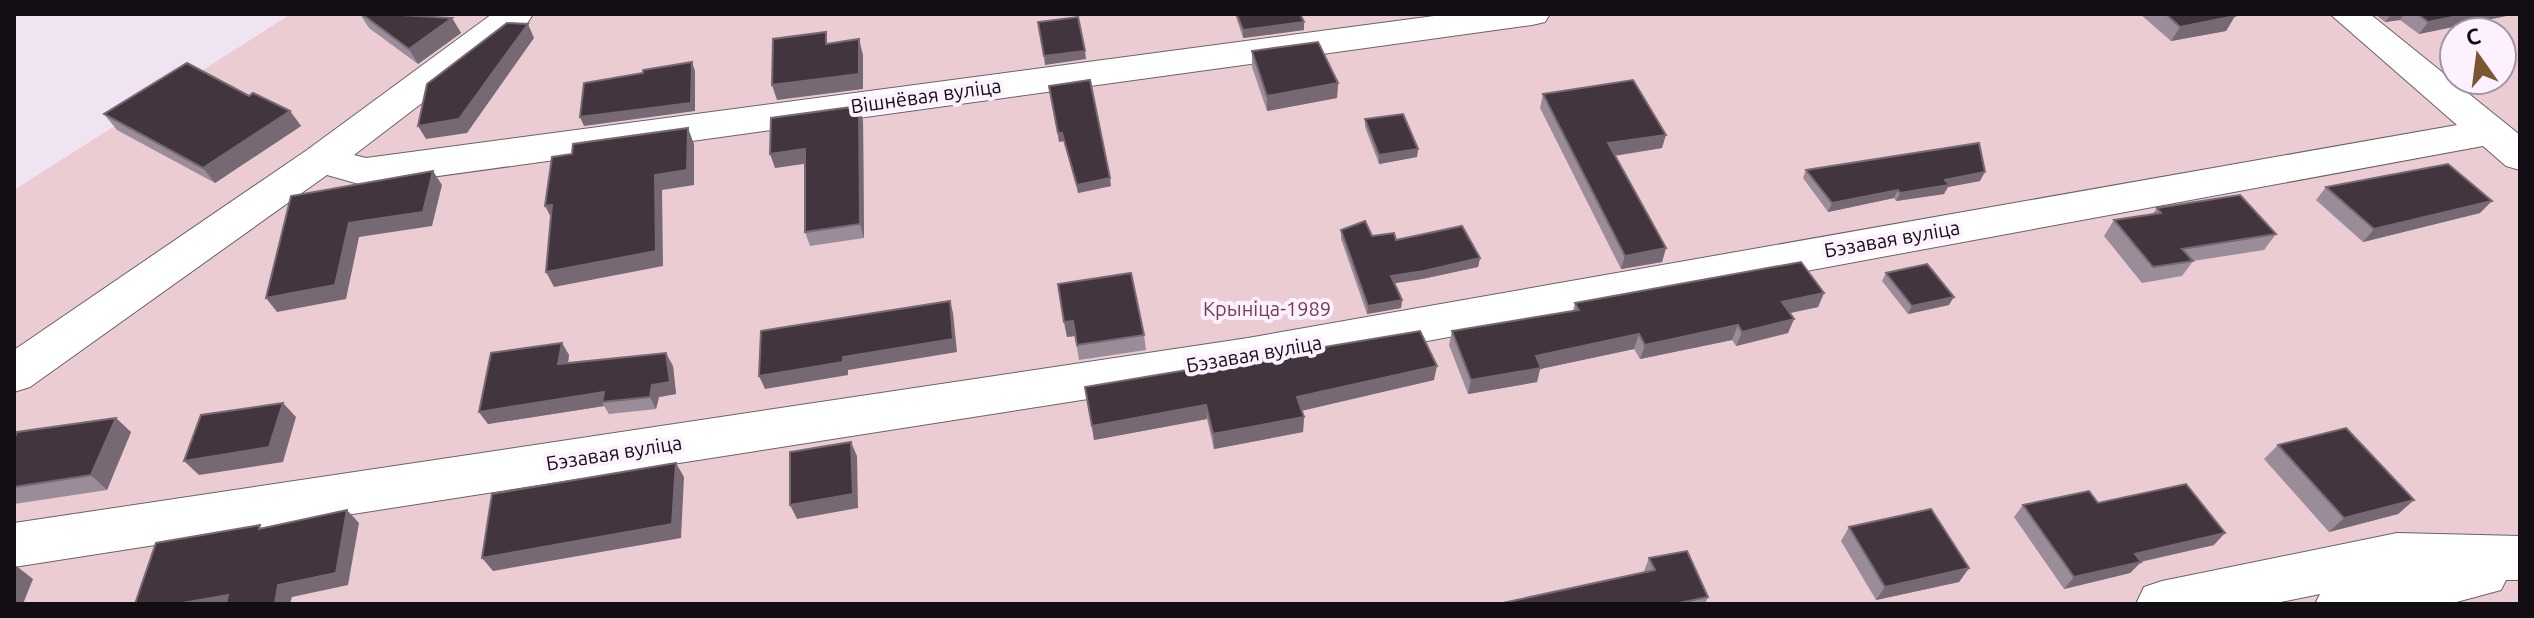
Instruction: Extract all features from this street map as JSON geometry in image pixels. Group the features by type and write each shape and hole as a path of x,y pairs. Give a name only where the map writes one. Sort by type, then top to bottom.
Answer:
{"street":[{"path":"14,374 321,160 515,14"},
{"name":"Вішнёвая вуліца","path":"321,160 366,172 1532,14"},
{"path":"2348,14 2505,144"},
{"name":"Бэзавая вуліца","path":"14,545 1248,356 2505,144"},
{"path":"2162,604 2397,555 2520,558"},
{"path":"2341,604 2520,566"}],"green space":[{"name":"Крыніца-1989","path":"291,14 2520,14 2520,604 14,604 14,190"}],"building":[{"path":"362,14 384,14 452,18 409,49"},
{"path":"1237,14 1300,14 1304,22 1243,30"},
{"path":"2166,14 2233,14 2235,16 2180,27"},
{"path":"2418,14 2468,14 2438,16 2438,20 2428,22"},
{"path":"1078,17 1085,51 1044,56 1038,22"},
{"path":"507,23 528,24 459,119 418,126 427,84"},
{"path":"826,32 826,44 859,39 859,74 772,85 773,39"},
{"path":"1318,42 1338,83 1267,96 1252,51"},
{"path":"692,62 691,103 580,117 584,83"},
{"path":"187,63 249,96 253,93 290,111 203,168 104,114"},
{"path":"1090,80 1110,178 1077,185 1062,133 1058,133 1049,86"},
{"path":"1633,80 1666,135 1608,143 1666,248 1625,256 1543,94"},
{"path":"859,106 860,224 805,232 805,149 770,154 771,118"},
{"path":"1403,114 1418,149 1379,155 1365,119"},
{"path":"688,128 687,170 655,175 656,251 546,272 552,205 545,206 552,157 572,154 573,144"},
{"path":"1979,143 1985,172 1945,180 1949,185 1900,193 1898,190 1832,203 1806,170"},
{"path":"2448,164 2492,201 2374,229 2326,187"},
{"path":"433,171 423,212 349,223 335,285 266,298 291,196"},
{"path":"2240,195 2276,234 2182,249 2193,261 2153,267 2114,220 2161,213 2157,208"},
{"path":"1365,221 1372,236 1394,233 1396,240 1462,226 1480,258 1391,276 1402,300 1368,306 1341,230"},
{"path":"1801,262 1824,293 1782,302 1794,319 1742,332 1738,325 1645,345 1639,334 1536,356 1541,368 1471,380 1452,331 1579,310 1575,303"},
{"path":"1927,264 1954,297 1912,306 1886,273"},
{"path":"1131,273 1144,335 1077,345 1073,321 1064,322 1058,284"},
{"path":"950,301 953,339 843,357 843,362 759,376 761,331"},
{"path":"1420,331 1437,366 1297,397 1304,417 1213,434 1206,405 1092,426 1085,387"},
{"path":"562,343 558,364 666,353 670,382 652,385 650,397 602,402 604,392 479,412 491,353"},
{"path":"283,403 269,447 184,461 201,415"},
{"path":"116,418 91,475 14,487 14,439 17,432"},
{"path":"2346,428 2414,500 2344,518 2278,445"},
{"path":"851,442 853,494 790,505 790,452"},
{"path":"676,463 672,524 482,558 492,494"},
{"path":"2186,484 2225,533 2135,554 2141,562 2074,577 2023,505 2089,491 2098,503"},
{"path":"1931,509 1969,568 1885,587 1849,527"},
{"path":"347,510 336,573 278,585 275,604 226,604 228,595 177,604 135,604 156,543 260,525 259,529"},
{"path":"1687,551 1708,597 1674,604 1498,604 1655,570 1649,558"}]}
